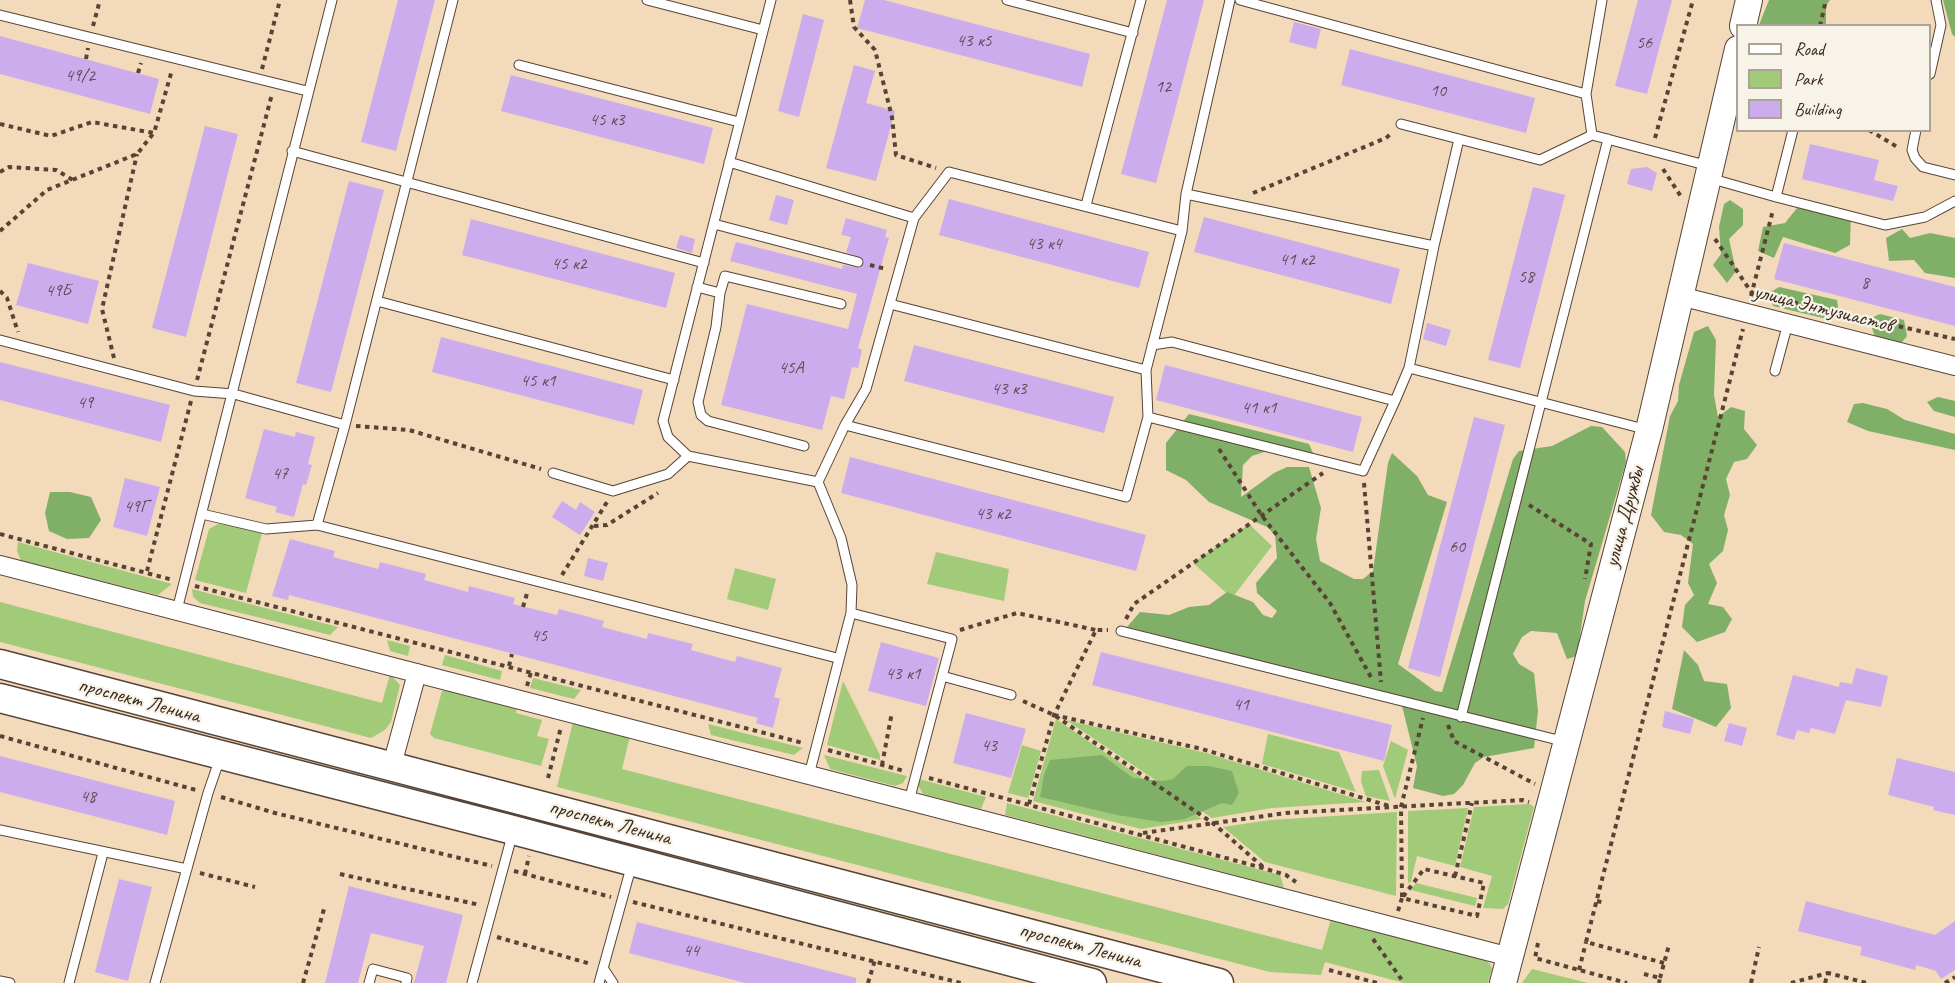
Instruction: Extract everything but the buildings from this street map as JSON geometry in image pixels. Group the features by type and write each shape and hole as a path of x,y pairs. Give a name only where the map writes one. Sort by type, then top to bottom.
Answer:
{"main road":[{"name":"проспект Ленина","path":"0,664 1219,983"},
{"name":"проспект Ленина","path":"0,698 221,756 522,840 633,862 1092,983"}],"street":[{"path":"1743,24 1749,0"},
{"name":"улица Дружбы","path":"1503,983 1649,430 1736,53"},
{"name":"улица Энтузиастов","path":"1680,296 1955,366"},
{"path":"0,565 1510,957"},
{"path":"392,765 417,673"}],"lane":[{"path":"177,610 234,394 292,151 332,0"},
{"path":"317,525 345,425 453,0"},
{"path":"647,0 763,30"},
{"path":"771,0 663,422 668,437 688,456 818,482"},
{"path":"1007,0 1133,33"},
{"path":"1086,205 1141,0"},
{"path":"845,426 1126,497 1148,417 1146,370 1182,231 1186,194 1230,0"},
{"path":"1240,0 1586,94"},
{"path":"1592,135 1586,94 1602,0"},
{"path":"1931,66 1941,25 1936,0"},
{"path":"0,15 259,81 307,91"},
{"path":"519,65 739,122"},
{"path":"1401,124 1540,160 1592,135 1652,150 1776,197 1885,225 1925,217 1955,201"},
{"path":"1776,197 1792,132"},
{"path":"1916,132 1912,150 1915,158 1923,167 1955,175"},
{"path":"1148,417 1363,471 1409,368 1459,139"},
{"path":"1461,717 1608,139"},
{"path":"292,151 704,263"},
{"path":"729,162 914,218"},
{"path":"809,775 837,658 851,613 852,585 841,538 818,482 866,389 914,218 948,172 1182,231"},
{"path":"1186,194 1434,246"},
{"path":"714,224 858,262"},
{"path":"804,446 708,420 701,415 698,402 716,327 720,293 725,276 841,304"},
{"path":"697,287 720,293"},
{"path":"377,301 674,380"},
{"path":"890,304 1146,370"},
{"path":"1775,371 1788,323"},
{"path":"0,340 194,391 234,394 345,425"},
{"path":"1152,345 1172,342 1395,401"},
{"path":"1409,368 1649,430"},
{"path":"553,473 613,491 668,474 688,456"},
{"path":"202,514 266,529 317,525 554,588 837,658"},
{"path":"851,613 951,639 914,774 909,801"},
{"path":"1121,631 1382,698 1566,742"},
{"path":"942,676 1011,695"},
{"path":"155,983 208,793 221,756"},
{"path":"0,830 187,870"},
{"path":"472,983 502,868 522,840"},
{"path":"69,983 104,853"},
{"path":"599,983 633,862"},
{"path":"603,968 613,983"},
{"path":"369,983 373,969 407,978 406,983"},
{"path":"0,981 10,983"}],"path":[{"path":"90,38 100,0"},
{"path":"259,81 280,0"},
{"path":"850,0 854,27 874,50 892,117 896,155 948,172"},
{"path":"1693,0 1652,150 1687,204 1683,222 1708,230 1752,293 1955,339"},
{"path":"1820,24 1826,0"},
{"path":"0,231 48,190 136,154 154,133 175,60"},
{"path":"147,571 274,84"},
{"path":"0,124 51,136 92,122 154,133"},
{"path":"1229,203 1386,138 1401,124"},
{"path":"1872,132 1915,158"},
{"path":"117,372 102,309 136,154"},
{"path":"0,172 9,167 56,170 73,180"},
{"path":"1579,970 1776,197"},
{"path":"858,262 898,272"},
{"path":"0,291 7,298 23,347"},
{"path":"345,425 409,430 496,453 553,473"},
{"path":"1209,433 1262,516 1329,603 1382,698"},
{"path":"951,639 953,632 1017,613 1096,630 1121,631 1134,604 1336,464"},
{"path":"1363,471 1382,698"},
{"path":"594,526 607,525 665,488"},
{"path":"554,588 594,526 613,491"},
{"path":"1518,498 1591,544 1584,588"},
{"path":"0,534 1029,804 1263,868 1286,875 1300,885"},
{"path":"1029,804 1054,715 1096,630"},
{"path":"509,666 512,654"},
{"path":"1011,695 1054,715 1214,824 1263,868"},
{"path":"1389,909 1398,911 1402,898 1401,807 1425,708"},
{"path":"882,765 891,712"},
{"path":"1444,713 1454,741 1540,787"},
{"path":"1054,715 1202,749 1393,807"},
{"path":"0,736 275,813 961,983"},
{"path":"548,778 556,748"},
{"path":"1140,834 1286,813 1522,800"},
{"path":"1455,876 1472,804"},
{"path":"522,840 525,874"},
{"path":"1424,869 1484,883 1477,916 1402,898 1424,869"},
{"path":"187,870 255,886"},
{"path":"340,874 491,908"},
{"path":"1597,901 1605,903"},
{"path":"303,983 324,909"},
{"path":"1365,920 1363,927 1405,980 1404,983"},
{"path":"1541,932 1535,958 1627,983"},
{"path":"485,933 603,968"},
{"path":"1586,942 1664,963"},
{"path":"1644,974 1660,980 1669,945"},
{"path":"1751,983 1758,947"},
{"path":"867,983 875,960"},
{"path":"1329,970 1377,983"},
{"path":"1791,983 1828,973 1866,983"},
{"path":"1825,983 1828,973"},
{"path":"1945,983 1955,977"}],"green space":[{"path":"1769,0 1830,0 1826,6 1826,24 1759,24"},
{"path":"1943,0 1955,0 1955,37 1952,34"},
{"path":"1730,200 1743,209 1743,225 1729,239 1736,271 1727,283 1713,265 1721,254 1719,227 1724,204"},
{"path":"1801,203 1851,212 1850,245 1835,253 1783,237 1774,258 1758,251 1763,227 1785,223"},
{"path":"1902,229 1910,238 1930,233 1955,238 1955,278 1925,273 1914,260 1889,261 1886,238"},
{"path":"1779,287 1837,300 1839,313 1831,320 1773,306 1769,293"},
{"path":"1880,314 1904,320 1907,336 1898,347 1877,343 1869,319"},
{"path":"1708,326 1716,340 1714,395 1718,417 1731,407 1745,411 1744,429 1757,445 1747,459 1734,462 1726,479 1730,495 1724,515 1728,530 1723,551 1709,564 1717,583 1708,604 1723,607 1732,619 1725,632 1697,642 1682,627 1685,605 1694,595 1688,583 1693,544 1681,535 1664,532 1651,515 1670,416 1678,401 1679,385 1694,332"},
{"path":"1938,397 1955,401 1955,417 1934,411 1927,402"},
{"path":"1863,403 1887,409 1905,420 1955,434 1955,450 1868,431 1847,422 1854,404"},
{"path":"1189,414 1309,444 1313,453 1267,451 1252,456 1243,465 1241,497 1274,473 1287,467 1309,467 1321,508 1316,539 1320,561 1354,579 1363,579 1373,571 1388,463 1392,453 1417,476 1428,495 1447,502 1398,664 1435,691 1442,692 1513,459 1519,451 1552,446 1591,426 1602,427 1625,452 1626,462 1585,601 1577,656 1567,659 1557,633 1531,631 1522,637 1513,654 1519,664 1534,673 1538,711 1534,748 1484,757 1475,763 1463,785 1454,794 1443,796 1413,788 1417,766 1400,698 1127,627 1140,612 1169,615 1189,607 1209,605 1227,592 1253,602 1263,615 1272,618 1277,611 1257,593 1256,583 1277,558 1275,535 1267,527 1209,502 1186,480 1166,470 1166,443"},
{"path":"50,492 70,492 91,497 101,520 89,538 67,539 49,531 45,513"},
{"path":"218,524 262,533 246,593 195,580 209,529"},
{"path":"1249,524 1272,546 1232,598 1193,563"},
{"path":"18,542 172,584 158,595 21,561 17,551"},
{"path":"936,552 1009,569 1004,601 927,584"},
{"path":"735,568 776,579 768,610 727,599"},
{"path":"192,589 338,627 330,635 200,603 193,597"},
{"path":"0,602 382,703 390,674 400,685 391,722 385,730 371,738 0,642"},
{"path":"387,640 410,646 408,656 390,651"},
{"path":"1684,650 1698,665 1704,681 1727,684 1731,708 1716,727 1672,709"},
{"path":"445,655 502,671 500,680 442,665"},
{"path":"533,678 581,690 574,699 530,688"},
{"path":"843,681 880,755 880,760 827,745"},
{"path":"449,689 517,707 516,713 542,720 537,736 549,739 541,766 434,738 430,734 442,691"},
{"path":"1056,719 1202,819 1141,829 1033,801"},
{"path":"1066,720 1206,753 1366,802 1272,808 1212,818"},
{"path":"573,722 630,736 622,769 1322,950 1331,919 1481,957 1490,964 1492,969 1488,983 1404,983 1325,962 1321,975 1270,972 557,787"},
{"path":"708,724 803,748 794,755 711,735"},
{"path":"1268,734 1339,752 1356,792 1262,764"},
{"path":"1391,741 1408,750 1395,799 1383,766"},
{"path":"1022,745 1041,751 1028,798 1008,793"},
{"path":"824,755 907,776 903,783 895,786 830,769"},
{"path":"1102,755 1133,778 1163,781 1173,779 1187,766 1209,766 1232,771 1239,793 1232,805 1222,803 1185,819 1161,822 1117,815 1040,797 1044,775 1050,760"},
{"path":"1379,770 1390,801 1366,796 1361,782 1362,771"},
{"path":"919,779 986,797 981,809 923,794 918,785"},
{"path":"1007,803 1280,875 1284,888 1005,815"},
{"path":"1530,804 1534,807 1508,904 1503,909 1483,908 1492,876 1460,867 1474,807"},
{"path":"1468,808 1455,866 1417,856 1411,882 1408,883 1408,811"},
{"path":"1397,812 1396,896 1265,862 1223,827 1270,820"},
{"path":"1416,883 1477,898 1475,906 1411,890"},
{"path":"1532,969 1588,983 1522,983"}]}
